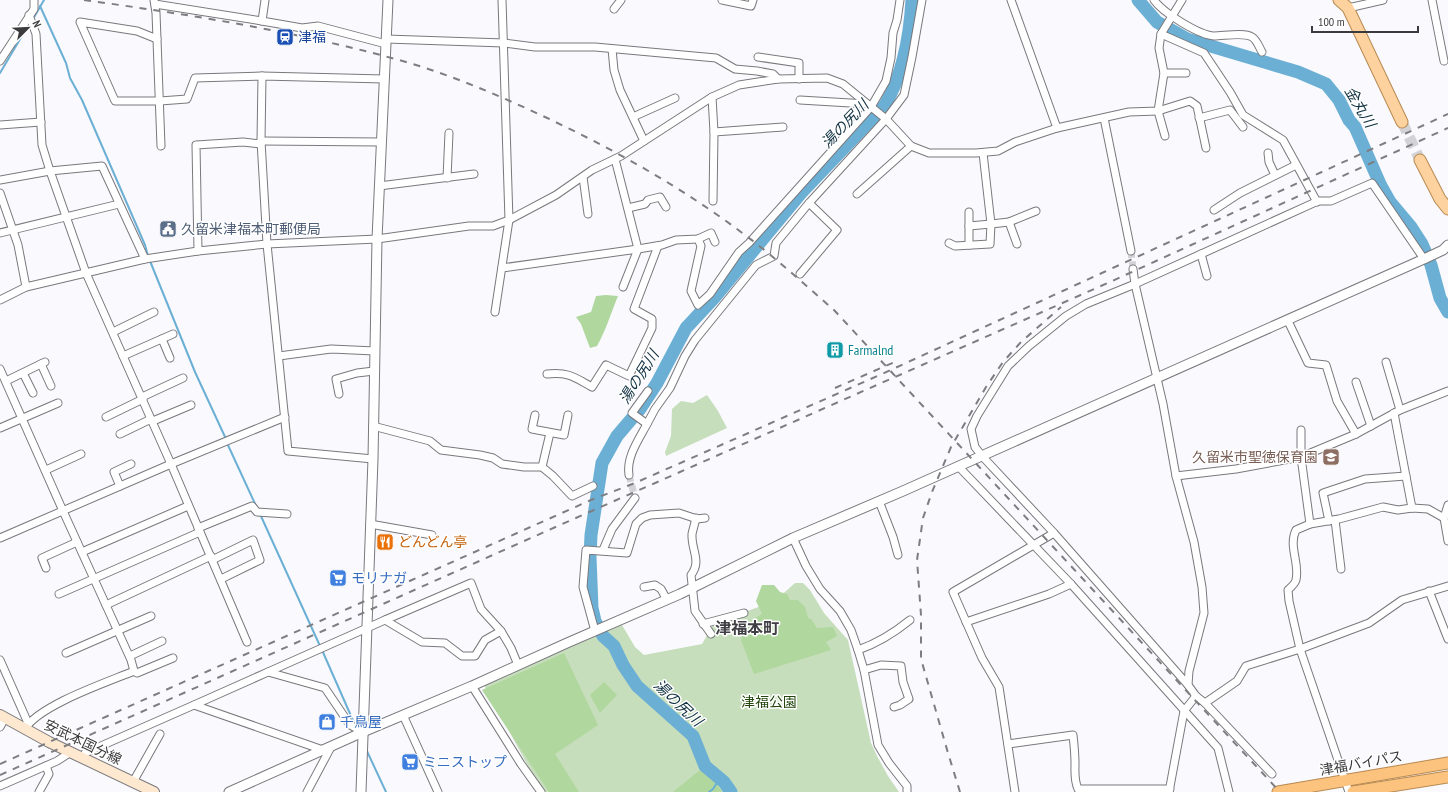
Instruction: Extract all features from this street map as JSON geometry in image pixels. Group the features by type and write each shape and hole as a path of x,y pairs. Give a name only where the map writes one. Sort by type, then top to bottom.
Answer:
{"highway":[{"name":"津福バイパス","path":"1278,792 1347,787 1448,763"},
{"name":"津福バイパス","path":"1353,792 1448,777"}],"main road":[{"path":"1339,0 1348,8 1402,122"},
{"path":"1420,160 1440,199 1448,209"},
{"name":"安武本国分線","path":"2,720 27,726 49,742 154,792"}],"street":[{"path":"0,61 34,9 34,0"},
{"path":"262,21 265,0"},
{"path":"361,792 373,459 377,239 388,0"},
{"path":"495,312 509,220 502,0"},
{"path":"614,9 621,0"},
{"path":"722,0 751,6 753,0"},
{"path":"698,239 701,246 691,291 698,305 710,294 739,252 749,244 869,106 886,81 891,58 893,33 897,20 900,0"},
{"path":"629,475 628,468 634,447 655,409 670,388 685,356 695,340 756,265 774,256 776,244 809,203 886,119 904,95 914,50 922,0"},
{"path":"1011,0 1057,128"},
{"path":"1154,0 1172,17 1212,36 1251,36 1257,42 1262,52"},
{"path":"1165,136 1158,111 1164,73 1159,48 1161,34 1182,0"},
{"path":"1348,8 1383,0"},
{"path":"1432,0 1444,61"},
{"path":"161,146 154,2 302,28 318,26 386,41 504,43 535,47 595,47 716,58 735,69 773,74 778,79"},
{"path":"29,16 36,34 42,145 50,171 86,273 172,464 188,506 221,579 247,642"},
{"path":"157,39 137,31 80,22 115,101 187,100 195,78 262,76 384,80"},
{"path":"1161,34 1204,54 1230,92 1243,115 1283,140 1317,202"},
{"path":"612,49 614,70 620,90 644,141"},
{"path":"758,57 799,63 799,79"},
{"path":"1164,73 1186,73"},
{"path":"262,76 261,142 267,244 288,451 373,459"},
{"path":"0,300 26,286 145,259 198,251 267,244 377,239 469,226 493,226 509,220 556,195 592,170 615,159 712,97 740,85 778,79 827,78 842,84 886,119 911,146 929,153 983,153 998,151 1015,142 1057,128 1129,112 1158,111 1190,101 1197,106 1206,148"},
{"path":"712,97 714,132 713,201"},
{"path":"633,117 675,98"},
{"path":"800,100 869,106"},
{"path":"1199,118 1230,110 1243,127"},
{"path":"1104,118 1131,251"},
{"path":"0,125 41,122"},
{"path":"714,132 783,127"},
{"path":"447,178 449,132"},
{"path":"198,251 196,145 243,142 381,142"},
{"path":"857,194 911,146"},
{"path":"949,243 955,246 990,244 991,224 983,153"},
{"path":"1268,153 1269,162 1275,175"},
{"path":"615,159 638,249 623,287"},
{"path":"1214,210 1240,192 1296,165"},
{"path":"0,180 50,171 102,166 145,259"},
{"path":"379,186 474,174"},
{"path":"583,176 588,214"},
{"path":"1272,774 1206,703 1196,696 1054,533 982,456 975,447 970,429 1008,366 1029,346 1066,316 1086,304 1135,284 1317,202 1331,201 1372,183 1424,259"},
{"path":"0,193 18,245 26,286"},
{"path":"628,208 645,204 648,200 660,197 666,207"},
{"path":"800,274 837,230 809,203"},
{"path":"0,233 119,204"},
{"path":"969,226 1009,222 1036,211"},
{"path":"969,212 969,245"},
{"path":"1009,222 1017,244"},
{"path":"502,268 658,246 676,240 698,239 712,233 715,242"},
{"path":"547,374 561,373 572,375 592,387 606,365 629,376 652,328 652,319 634,310 658,246"},
{"path":"229,792 693,588 793,538 1288,321 1445,248"},
{"path":"1201,254 1207,276"},
{"path":"1133,270 1157,379 1176,476 1194,542 1202,587 1204,613 1189,671 1188,685"},
{"path":"113,332 154,312"},
{"path":"1288,321 1308,363 1326,365 1337,401 1356,434"},
{"path":"123,356 173,334"},
{"path":"162,339 170,358"},
{"path":"279,356 331,349 375,351"},
{"path":"1386,362 1397,412 1412,508"},
{"path":"6,381 43,363 51,386"},
{"path":"0,368 63,511 130,656 134,671"},
{"path":"339,394 336,379 357,373 374,371"},
{"path":"23,373 32,394"},
{"path":"106,417 183,378"},
{"path":"1356,382 1371,426"},
{"path":"647,424 632,413 648,391"},
{"path":"1176,476 1236,469 1301,457 1356,434 1397,412 1448,391"},
{"path":"0,428 58,403"},
{"path":"120,434 191,405"},
{"path":"535,415 532,429 564,435 568,415"},
{"path":"0,538 285,417"},
{"path":"373,426 430,440 441,450 480,455 492,458 502,464 524,468 542,467 572,496 593,486"},
{"path":"1301,430 1301,457 1310,524"},
{"path":"542,467 550,433"},
{"path":"46,470 81,454"},
{"path":"120,486 114,472 131,464"},
{"path":"958,466 1071,584 1218,748 1229,792"},
{"path":"1341,569 1332,520 1323,493 1365,479 1406,476"},
{"path":"603,550 612,529 635,498"},
{"path":"879,501 893,537 898,555"},
{"path":"1448,505 1444,518 1448,541"},
{"path":"82,552 188,506"},
{"path":"59,594 252,506 257,512 287,514"},
{"path":"1347,787 1300,648 1289,601 1288,590 1296,581 1292,537 1296,530 1310,524 1383,507 1398,510 1412,508 1428,509 1444,518"},
{"path":"595,631 583,587 586,550 603,550 627,554 636,524 642,518 678,513 696,518 705,518"},
{"path":"696,518 692,535 696,569 691,575 695,611 711,634"},
{"path":"370,524 432,535"},
{"path":"1015,792 999,687 982,658 953,592 1054,533"},
{"path":"793,538 806,566 820,589 840,611 851,630 864,670 878,745 889,763 907,786 907,792"},
{"path":"106,605 253,540 260,560 221,579"},
{"path":"46,568 42,558 77,542"},
{"path":"82,758 85,752 471,583 481,609 501,631 511,648 518,665"},
{"path":"966,622 1049,594 1071,584"},
{"path":"644,587 655,585 661,589 666,600"},
{"path":"1206,703 1237,681 1246,666 1368,624 1402,600 1448,586"},
{"path":"1429,591 1448,638"},
{"path":"703,624 744,613"},
{"path":"66,653 151,616"},
{"path":"385,620 422,642 445,643 462,656 475,656 485,640 501,631"},
{"path":"858,650 875,644 898,630 910,620"},
{"path":"130,656 162,642"},
{"path":"0,660 27,726 50,707 134,671 137,673 173,658"},
{"path":"864,670 881,665 901,666 903,682 909,699 894,707"},
{"path":"268,672 325,688 350,725 363,732"},
{"path":"472,686 521,764 541,792"},
{"path":"1008,744 1073,735 1074,770 1078,789 1170,791 1184,711 1196,696"},
{"path":"194,705 327,749"},
{"path":"403,715 438,792"},
{"path":"133,782 160,734"},
{"path":"307,792 327,749"},
{"path":"0,786 46,766 71,752"},
{"path":"39,792 49,774 46,766"}],"green space":[{"path":"596,296 618,296 606,328 597,346 590,348 581,324 576,317 591,312"},
{"path":"707,395 727,428 666,456 665,452 671,436 672,409 681,401 693,403"},
{"name":"津福公園","path":"795,583 803,583 810,590 824,613 848,640 871,743 888,776 899,792 545,792 528,766 484,685 622,625 635,647 644,655 702,644 714,623 775,601"},
{"path":"762,585 774,585 780,592 787,594 790,600 798,600 805,607 808,618 811,619 817,628 833,627 837,636 826,642 831,650 754,674 741,640 746,624 762,614 756,601"},
{"path":"564,653 598,725 555,754 579,792 549,792 482,690"},
{"path":"604,682 617,695 600,713 590,695"},
{"path":"705,766 722,792 673,792"}],"waterway":[{"path":"33,19 44,0"},
{"name":"湯の尻川","path":"731,792 724,782 705,766 693,736 637,686 623,665 614,646 603,636 595,621 592,608 590,557 591,535 602,463 617,436 640,409 657,383 686,328 714,298 801,193 885,105 897,80 901,67 907,40 912,0"},
{"name":"金丸川","path":"1138,0 1157,22 1187,39 1298,72 1326,84 1339,100 1349,120 1355,127 1381,186 1390,202 1411,227 1422,244 1431,265 1440,298 1448,312"},
{"path":"40,6 66,63 70,78 82,100 145,245 148,256"},
{"path":"0,73 29,24"},
{"path":"150,261 195,372 226,439"},
{"path":"227,443 257,508"},
{"path":"260,514 320,646"},
{"path":"322,650 355,725"},
{"path":"366,749 386,792"},
{"path":"709,792 713,789 720,778"}],"tunnel":[{"path":"1402,122 1420,160"},
{"path":"1131,251 1133,269"},
{"path":"629,475 635,498"}],"railway":[{"path":"84,0 246,25 366,51 406,62 459,80 528,109 623,156 697,201 757,244 834,310 1280,792"},
{"path":"0,764 591,500 635,483 882,374 1448,114"},
{"path":"0,775 1110,282 1448,128"},
{"path":"960,792 921,659 921,615 917,560 923,518 951,447 986,387 1003,362 1021,342 1061,307"},
{"path":"835,388 897,361"}],"place":[{"name":"津福","path":"285,37"},
{"name":"久留米津福本町郵便局","path":"168,229"},
{"name":"Farmalnd","path":"835,350"},
{"name":"久留米市聖徳保育園","path":"1331,457"},
{"name":"どんどん亭","path":"385,542"},
{"name":"モリナガ","path":"338,578"},
{"name":"千鳥屋","path":"327,722"},
{"name":"ミニストップ","path":"410,762"}],"district":[{"name":"津福本町","path":"747,628"}]}
